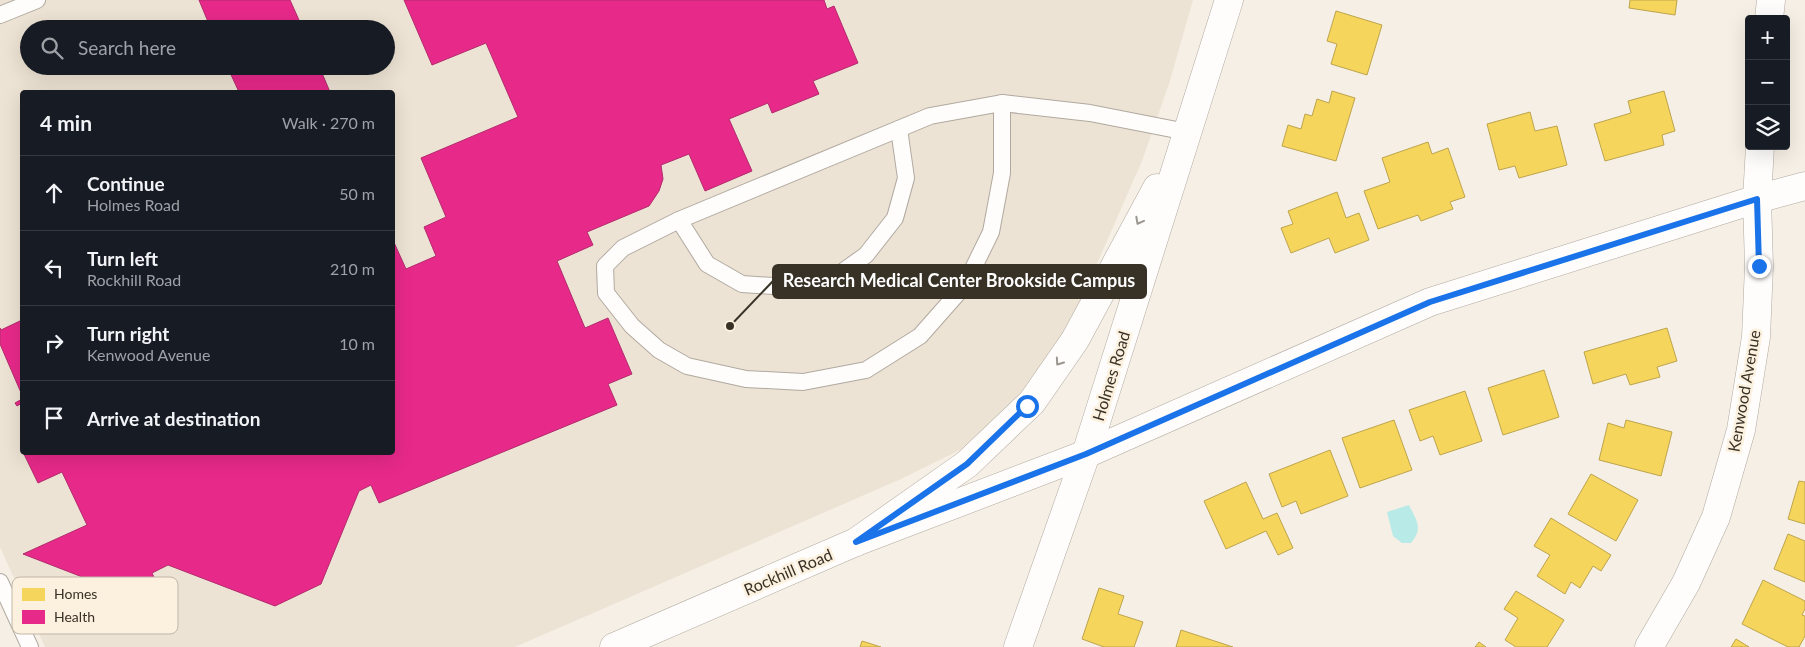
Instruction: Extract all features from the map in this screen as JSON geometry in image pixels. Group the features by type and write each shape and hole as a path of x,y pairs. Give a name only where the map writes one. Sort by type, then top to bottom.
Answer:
{"main road":[{"name":"Holmes Road","path":"1018,647 1086,454 1229,0"},
{"path":"1769,15 1771,0"},
{"name":"Holmes Road","path":"856,542 967,464 1032,402 1075,340 1187,132"},
{"name":"Kenwood Avenue","path":"1649,647 1686,583 1716,517 1741,430 1756,338 1759,266 1757,199 1760,150"},
{"name":"Rockhill Road","path":"614,647 856,542 1086,454 1430,302 1757,199 1805,186"}],"lane":[{"path":"0,15 37,0"},
{"path":"1002,103 1002,174 991,232 965,285 920,336 866,370 802,382 746,379 688,366 659,350 632,326 606,293 605,266 623,248 679,220 930,116 1002,103 1090,113 1187,132"},
{"path":"679,220 707,264 742,284 788,287 831,280 866,255 895,218 906,178 899,129"},
{"path":"0,582 12,608"},
{"path":"24,634 30,647"}],"shaded area":[{"path":"0,0 1193,0 1169,84 1142,161 1078,307 1056,345 1019,397 992,425 962,449 901,479 515,647 45,647 39,634 178,634 178,577 14,577 0,547"}],"water":[{"path":"1409,505 1418,528 1415,538 1411,543 1402,543 1393,536 1387,512"}],"building: Homes":[{"path":"1630,0 1677,0 1675,15 1629,8"},
{"path":"1336,11 1382,25 1367,75 1331,64 1337,44 1327,41"},
{"path":"1332,91 1355,98 1336,161 1282,146 1288,125 1301,129 1305,114 1312,116 1317,99 1329,103"},
{"path":"1664,91 1675,131 1662,135 1664,145 1605,161 1594,124 1631,113 1628,101"},
{"path":"1530,112 1535,131 1557,126 1567,165 1519,178 1515,166 1499,170 1487,124"},
{"path":"1428,142 1432,154 1448,148 1465,197 1450,202 1453,209 1421,221 1418,215 1378,229 1364,191 1390,182 1382,158"},
{"path":"1337,192 1346,218 1359,213 1369,240 1335,253 1329,238 1291,253 1281,228 1293,224 1288,211"},
{"path":"1667,328 1677,361 1657,367 1660,377 1630,385 1626,374 1593,384 1584,352"},
{"path":"1544,370 1559,417 1503,435 1488,388"},
{"path":"1465,391 1482,441 1440,455 1433,436 1420,441 1409,410"},
{"path":"1394,420 1412,470 1360,488 1342,438"},
{"path":"1626,420 1672,432 1661,476 1599,460 1608,423 1624,428"},
{"path":"1330,450 1348,496 1301,514 1296,501 1282,507 1269,474"},
{"path":"1591,474 1638,500 1616,541 1568,514"},
{"path":"1799,481 1805,482 1805,524 1788,519"},
{"path":"1246,482 1263,519 1277,513 1293,548 1278,555 1266,531 1226,549 1204,501"},
{"path":"1551,518 1611,555 1601,571 1593,566 1580,588 1571,582 1565,594 1537,576 1550,555 1534,546"},
{"path":"1788,534 1805,541 1805,582 1774,569"},
{"path":"1763,580 1805,601 1805,609 1802,615 1805,616 1805,636 1799,647 1788,647 1742,624"},
{"path":"1099,588 1124,596 1118,614 1143,622 1134,647 1104,647 1082,639"},
{"path":"1516,591 1564,620 1547,647 1516,647 1505,640 1518,618 1504,609"},
{"path":"1181,630 1233,647 1176,647"},
{"path":"1736,639 1749,647 1731,647"},
{"path":"862,641 881,647 860,647"},
{"path":"1479,642 1486,647 1475,647"}],"building: Health":[{"path":"199,0 290,0 299,20 207,20"},
{"path":"404,0 824,0 827,9 834,6 858,63 813,81 819,94 772,113 768,103 729,119 752,171 705,191 689,154 661,165 663,179 659,191 649,206 587,232 593,245 557,261 585,328 608,318 632,374 608,384 617,405 379,503 371,485 359,491 321,584 275,606 168,565 152,573 154,577 82,577 23,554 87,525 62,472 38,483 24,455 395,455 395,245 406,269 436,256 424,227 446,217 421,158 518,117 486,43 432,65"},
{"path":"231,75 323,75 329,90 238,90"},
{"path":"20,321 20,390 0,344 0,328 1,330"},
{"path":"20,400 20,404 17,406 15,403"}],"place":[{"name":"Research Medical Center Brookside Campus","path":"730,326"}],"route":[{"path":"1027,406 967,464 856,542 1086,454 1430,302 1757,199 1759,266"}]}
